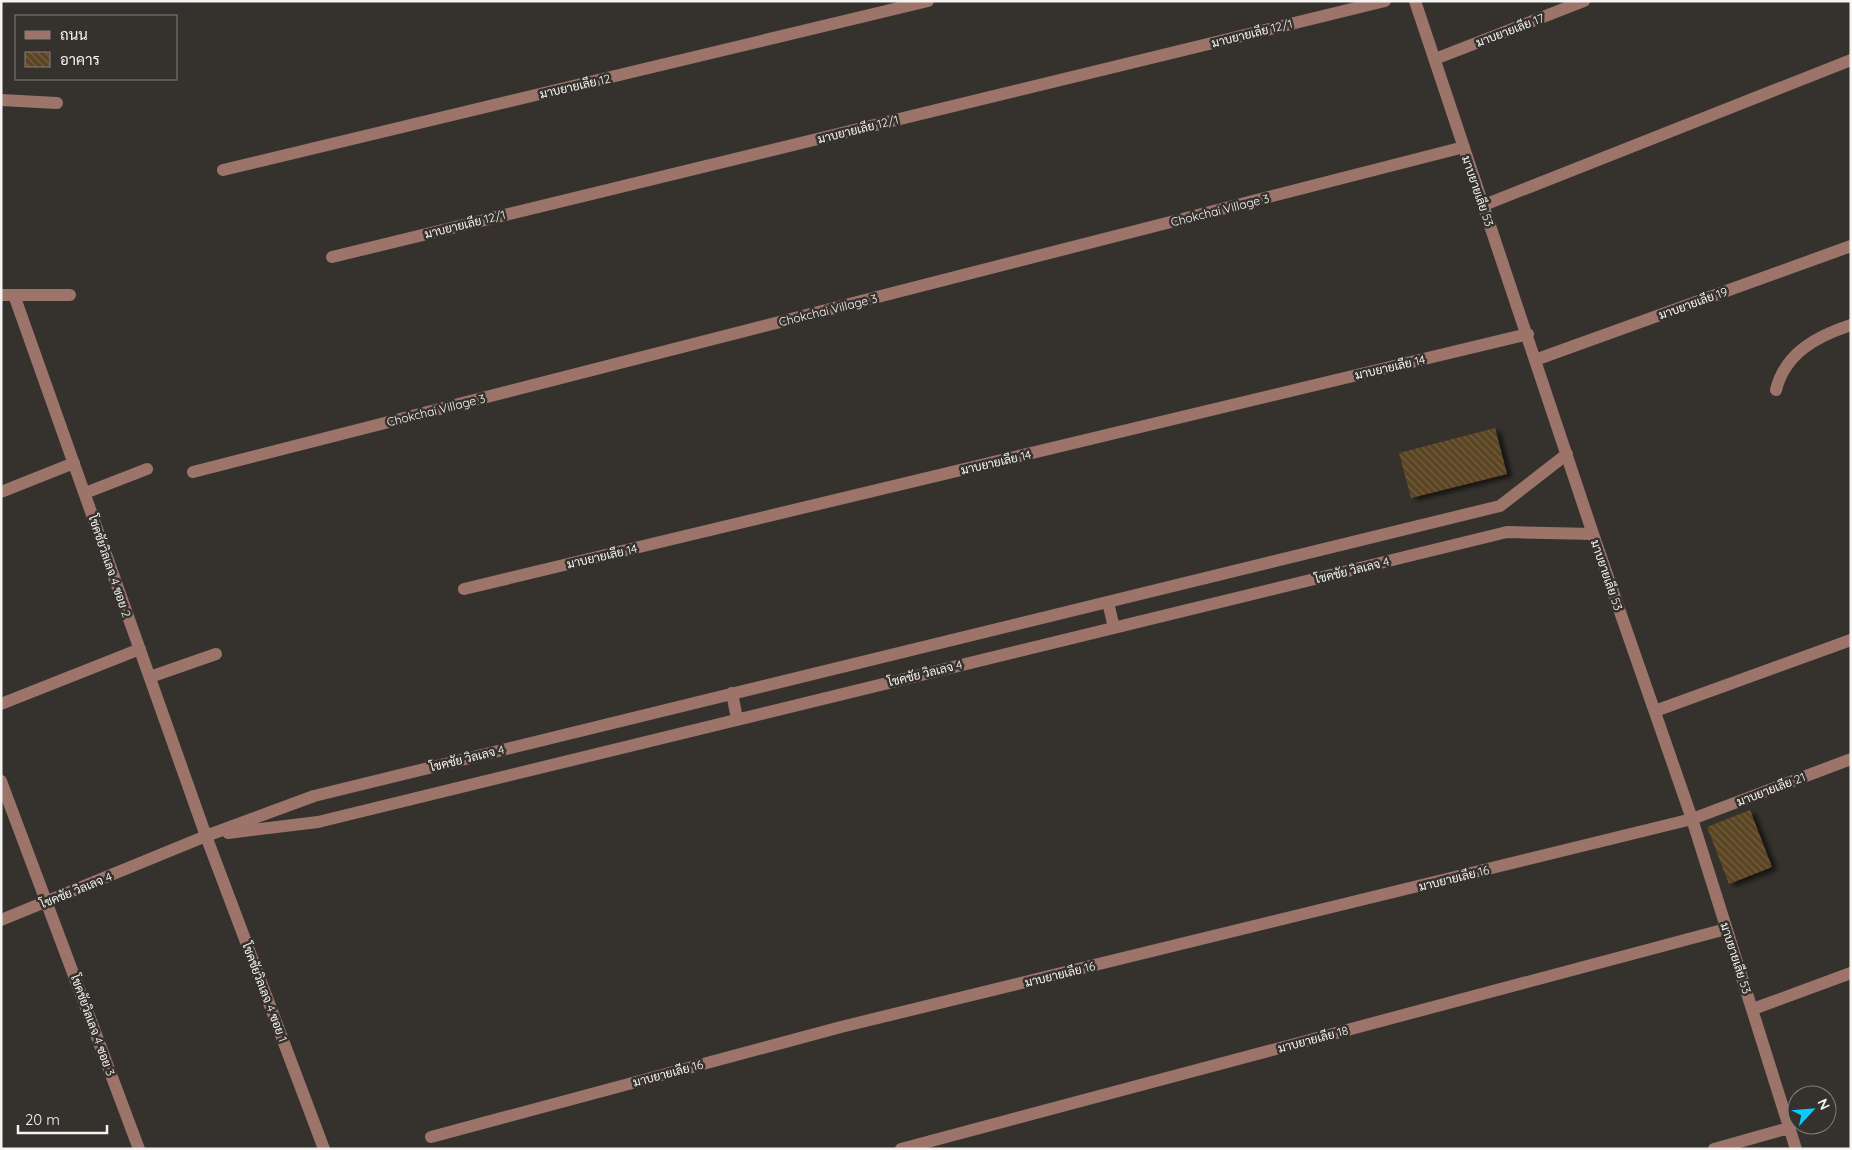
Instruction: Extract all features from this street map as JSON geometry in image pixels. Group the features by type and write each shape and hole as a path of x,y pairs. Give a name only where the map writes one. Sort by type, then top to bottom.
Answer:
{"street":[{"name":"มาบยายเลีย 12","path":"223,170 928,1"},
{"name":"มาบยายเลีย 12/1","path":"332,257 1385,1"},
{"name":"มาบยายเลีย 53","path":"1415,1 1528,334 1593,534 1692,819 1787,1118"},
{"name":"มาบยายเลีย 17","path":"1435,59 1584,1"},
{"path":"1484,205 1851,60"},
{"path":"1,100 57,103"},
{"name":"Chokchai Village 3","path":"192,472 1464,148"},
{"name":"มาบยายเลีย 19","path":"1535,360 1851,246"},
{"path":"1,295 70,295"},
{"name":"โชคชัยวิลเลจ 4 ซอย 2","path":"14,295 206,836"},
{"path":"1776,390 1780,374 1789,360 1806,346 1833,330 1851,324"},
{"name":"มาบยายเลีย 14","path":"464,589 1528,334"},
{"name":"โชคชัย วิลเลจ 4","path":"1,920 206,836 314,796 1500,506 1567,454"},
{"path":"1,492 74,463"},
{"path":"84,493 147,470"},
{"name":"โชคชัย วิลเลจ 4","path":"206,836 318,822 1507,532 1593,534"},
{"path":"1108,602 1114,628"},
{"path":"1655,711 1851,640"},
{"path":"1,704 140,649"},
{"path":"150,677 216,654"},
{"path":"732,693 737,719"},
{"name":"มาบยายเลีย 21","path":"1692,819 1851,759"},
{"name":"โชคชัยวิลเลจ 4 ซอย 3","path":"1,781 139,1149"},
{"name":"มาบยายเลีย 16","path":"431,1137 841,1027 1692,819"},
{"name":"โชคชัยวิลเลจ 4 ซอย 1","path":"206,836 324,1149"},
{"name":"มาบยายเลีย 18","path":"901,1149 1726,928"},
{"path":"1753,1009 1851,972"},
{"path":"1714,1149 1787,1129"},
{"name":"มาบยายเลีย 53","path":"1792,1135 1796,1149"}],"building":[{"path":"1495,428 1507,474 1411,498 1399,453"},
{"path":"1750,810 1772,867 1729,884 1707,827"}]}
